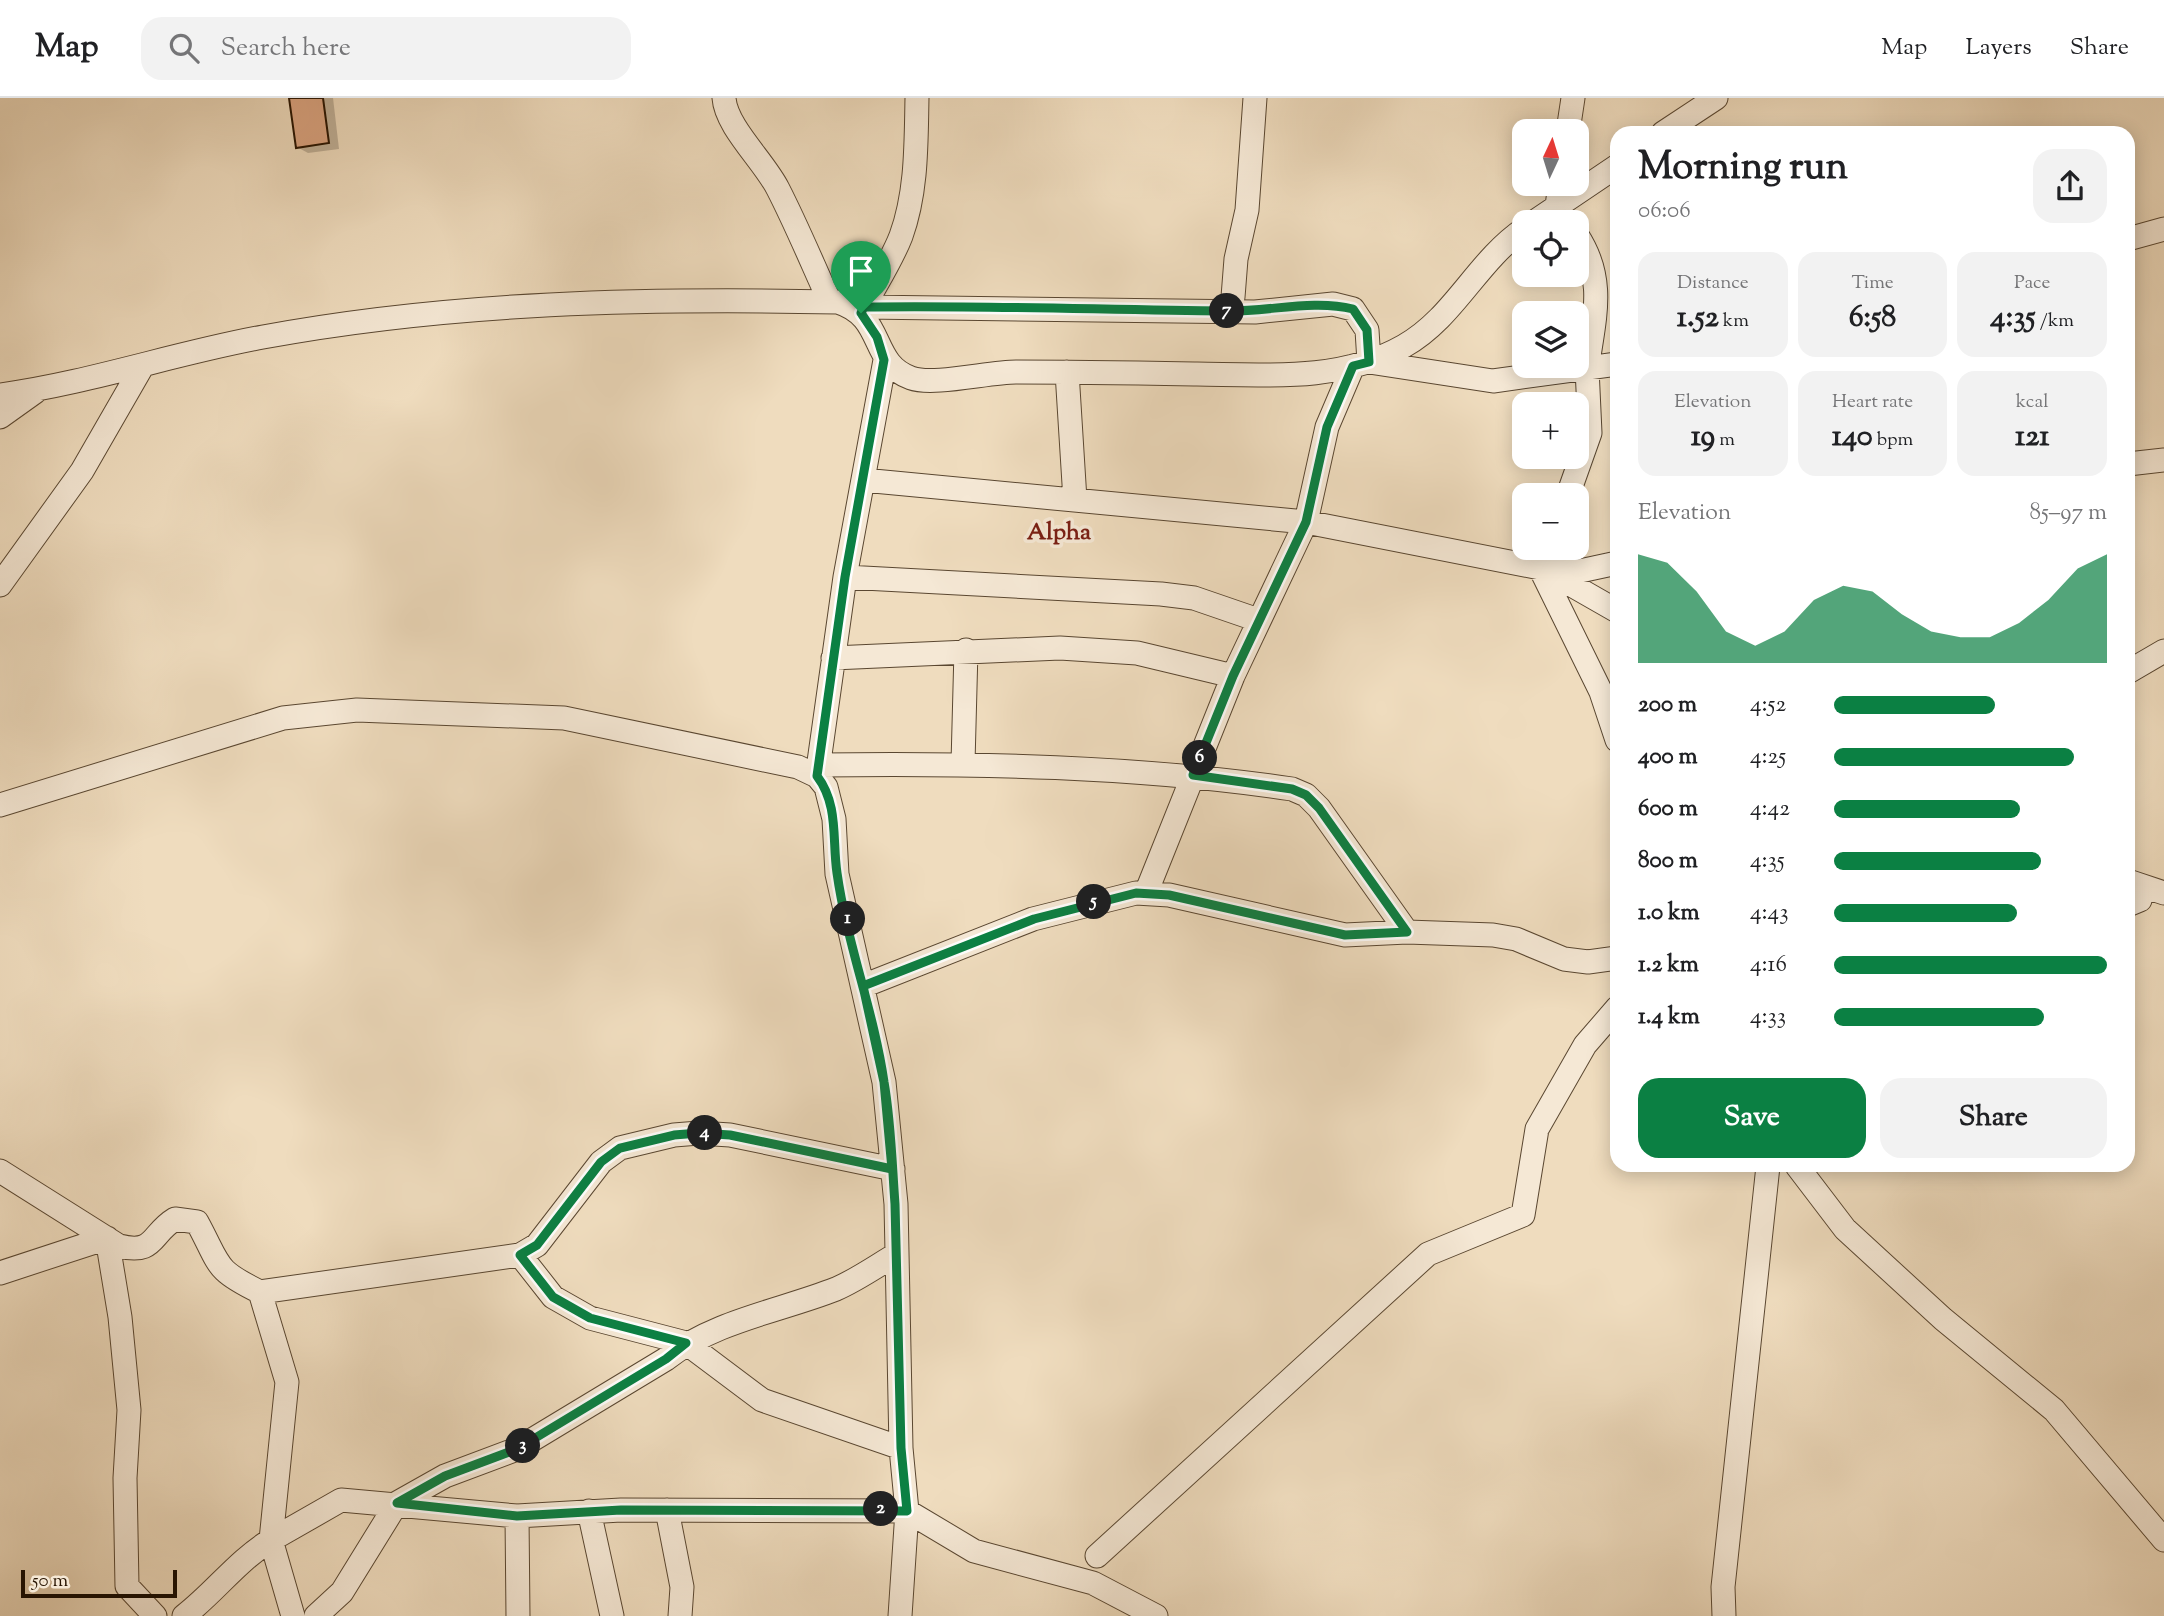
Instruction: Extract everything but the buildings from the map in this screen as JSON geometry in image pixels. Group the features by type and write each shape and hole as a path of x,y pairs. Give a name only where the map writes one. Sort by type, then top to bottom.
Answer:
{"street":[{"path":"724,98 730,121 748,141 777,187 830,302"},
{"path":"862,310 900,239 907,216 915,159 917,98"},
{"path":"1233,297 1236,259 1247,210 1255,98"},
{"path":"1570,119 1573,98"},
{"path":"1674,126 1716,98"},
{"path":"1562,204 1610,171"},
{"path":"2135,237 2164,229"},
{"path":"884,360 913,379 929,381 982,373 1296,375 1361,364 1405,346 1440,320 1486,261 1512,239"},
{"path":"1589,257 1598,297 1589,356"},
{"path":"0,395 38,390 263,337 515,306 755,299 830,302 862,310 1255,312 1334,304 1353,309 1367,330 1361,364 1327,427 1306,522 1233,676 1146,893"},
{"path":"862,310 877,337 884,360 845,577 818,770 826,787 834,819 837,874 884,1082 898,1254 901,1448 907,1511 898,1615"},
{"path":"1589,362 1610,364"},
{"path":"1361,364 1493,380 1512,376"},
{"path":"0,585 82,471 143,365"},
{"path":"1067,373 1075,500"},
{"path":"1572,483 1590,433 1588,378"},
{"path":"0,417 38,390"},
{"path":"2135,463 2164,460"},
{"path":"863,481 1306,522 1512,553"},
{"path":"1545,560 1610,719"},
{"path":"1547,560 1610,606"},
{"path":"1550,560 1580,571 1610,565"},
{"path":"845,577 1161,594 1194,598 1258,620"},
{"path":"833,658 966,650 1060,648 1137,653 1233,676"},
{"path":"963,763 966,650"},
{"path":"2135,668 2164,651"},
{"path":"0,805 283,718 357,710 564,718 818,770 963,763 1193,775 1292,789 1306,795 1319,808 1407,932"},
{"path":"2135,883 2164,893"},
{"path":"863,986 1034,919 1101,900 1146,893 1169,895 1345,935 1407,932 1493,935 1516,939 1564,959 1588,962 1610,959"},
{"path":"1097,1556 1428,1254 1523,1215 1537,1129 1585,1045 1610,1016"},
{"path":"0,1171 107,1238 135,1250 147,1247 165,1225 175,1219 197,1222 217,1265 226,1275 260,1292 520,1255 537,1245 601,1162 620,1148 647,1142 699,1133 730,1135 892,1169"},
{"path":"1724,1616 1723,1587 1767,1172"},
{"path":"1802,1172 1845,1229 1943,1320 2054,1410 2164,1540"},
{"path":"0,1273 107,1238"},
{"path":"107,1238 120,1317 130,1410 125,1478 127,1586 155,1616"},
{"path":"316,1616 342,1592 397,1503 445,1476 517,1449 666,1359 686,1343 720,1328 840,1287 898,1254"},
{"path":"520,1255 553,1297 590,1318 686,1343 762,1400 901,1448"},
{"path":"260,1292 287,1382 271,1540 293,1616"},
{"path":"184,1616 210,1596 232,1569 271,1540 341,1500 517,1516 589,1511 907,1511 974,1551 1093,1583 1156,1616"},
{"path":"667,1510 682,1587 680,1616"},
{"path":"589,1511 612,1616"},
{"path":"517,1516 518,1616"}],"district":[{"name":"Alpha","path":"1059,533"}],"route":[{"path":"861,313 864,307 935,306 1255,312 1334,304 1353,309 1367,330 1369,362 1353,366 1327,427 1306,522 1258,620 1193,775 1292,789 1306,795 1319,808 1407,932 1345,935 1169,895 1136,893 1034,919 863,986 884,1082 892,1169 730,1135 674,1135 620,1148 601,1162 537,1245 520,1255 553,1297 590,1318 686,1343 666,1359 517,1449 445,1476 397,1503 517,1516 621,1510 869,1508 907,1511 901,1448 898,1254 895,1204 892,1169 884,1082 837,874 834,819 826,787 817,776 845,577 884,360 877,337 861,313"}]}
